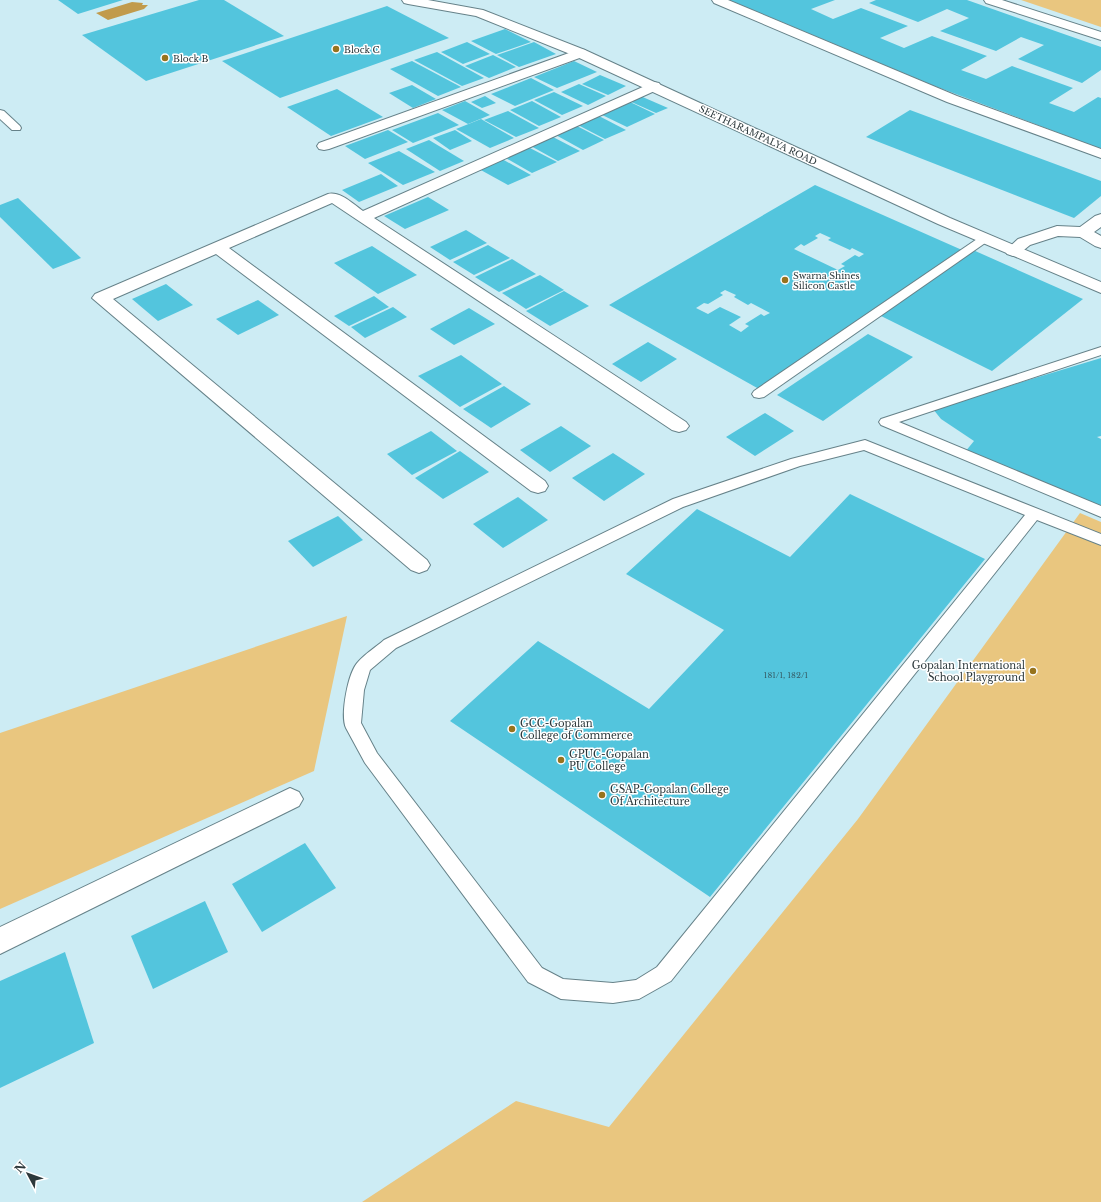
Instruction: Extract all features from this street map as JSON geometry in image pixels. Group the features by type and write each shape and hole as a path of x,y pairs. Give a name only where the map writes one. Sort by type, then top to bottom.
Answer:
{"street":[{"name":"SEETHARAMPALYA ROAD","path":"408,0 479,13 580,53 654,86 793,152 1013,251 1101,288"},
{"path":"718,0 952,99 1101,154"},
{"path":"990,0 1101,36"},
{"path":"324,146 580,53"},
{"path":"362,217 654,86"},
{"path":"419,565 101,298 334,196 362,217 679,426"},
{"path":"1084,232 1101,219"},
{"path":"1013,251 1024,242 1057,231 1084,232 1101,243"},
{"path":"218,248 538,486"},
{"path":"0,942 290,799"}],"lane":[{"path":"0,113 16,128"},
{"path":"760,394 984,238"},
{"path":"1101,352 886,422 1101,512"},
{"path":"1034,514 664,974 639,988 613,993 561,989 535,975 371,758 352,723 355,690 363,667 390,644 678,503 796,462 865,445 1101,540"}],"shaded area":[{"path":"1021,0 1101,0 1101,27"},
{"path":"132,2 148,5 144,9 108,20 96,13"},
{"path":"1080,513 1101,522 1101,1202 362,1202 516,1101 609,1127 858,819"},
{"path":"347,616 314,771 0,909 0,733"}],"building":[{"path":"58,0 123,0 78,14"},
{"name":"Block B","path":"199,0 224,0 284,36 146,81 82,35"},
{"path":"729,0 835,0 811,9 833,19 861,8 908,26 880,38 904,48 932,36 987,56 961,70 986,79 1012,66 1073,88 1049,103 1074,112 1098,97 1101,98 1101,149 932,85"},
{"path":"876,0 967,0 1101,47 1101,70 1082,83 1018,59 1044,45 1021,37 996,51 940,31 969,18 947,9 918,22 869,3"},
{"name":"Block C","path":"387,6 449,38 280,98 222,61"},
{"path":"505,29 531,42 496,54 471,41"},
{"path":"467,42 490,54 463,64 441,52"},
{"path":"534,42 556,54 519,67 497,55"},
{"path":"437,52 484,78 462,86 414,60"},
{"path":"493,55 516,67 489,78 465,66"},
{"path":"412,61 461,87 438,96 390,69"},
{"path":"574,61 597,72 557,88 534,77"},
{"path":"600,75 626,86 608,95 582,84"},
{"path":"531,78 554,90 515,106 491,94"},
{"path":"579,84 606,96 588,105 561,92"},
{"path":"412,85 436,99 413,108 389,93"},
{"path":"337,89 383,117 331,136 287,107"},
{"path":"554,92 583,106 562,115 534,100"},
{"path":"638,95 668,108 656,113 627,100"},
{"path":"485,96 496,103 482,108 471,102"},
{"path":"626,100 655,114 627,127 598,113"},
{"path":"465,101 490,115 468,124 442,110"},
{"path":"532,101 561,117 539,126 510,110"},
{"path":"910,110 1101,181 1101,196 1074,218 866,137"},
{"path":"508,111 539,128 516,137 484,120"},
{"path":"438,113 459,125 413,143 392,130"},
{"path":"597,115 626,130 605,139 576,124"},
{"path":"481,119 514,138 490,148 456,129"},
{"path":"575,125 604,140 583,150 554,134"},
{"path":"388,130 408,142 365,159 345,146"},
{"path":"455,130 472,141 450,150 433,138"},
{"path":"551,136 580,151 558,161 529,145"},
{"path":"429,140 464,161 440,171 406,149"},
{"path":"528,147 557,162 532,173 504,157"},
{"path":"399,151 435,172 403,185 368,163"},
{"path":"502,159 531,175 508,185 479,169"},
{"path":"381,174 398,186 359,202 342,190"},
{"name":"Swarna Shines Silicon Castle","path":"815,185 962,250 759,389 609,305","holes":["820,233 831,238 828,240 850,250 852,248 864,254 859,257 855,255 841,264 845,266 838,270 794,249 801,244 804,246 818,238 815,236","725,290 736,295 734,297 748,305 751,303 770,313 764,316 761,314 745,324 749,326 741,332 729,325 741,317 720,307 708,314 696,308 704,303 708,304 723,295 720,293"]},
{"path":"428,197 449,210 405,229 384,216"},
{"path":"18,198 81,258 53,269 0,217 0,205"},
{"path":"466,230 487,243 450,260 430,247"},
{"path":"488,245 510,258 474,275 453,262"},
{"path":"372,246 417,275 378,294 334,263"},
{"path":"973,250 1083,299 992,371 879,315"},
{"path":"512,259 536,274 499,292 475,277"},
{"path":"540,275 564,290 526,309 502,293"},
{"path":"166,284 193,305 158,321 132,299"},
{"path":"564,291 589,306 550,326 526,311"},
{"path":"374,296 389,307 349,326 334,316"},
{"path":"258,300 279,315 238,335 216,319"},
{"path":"393,307 407,317 365,338 351,327"},
{"path":"469,308 495,324 454,345 430,329"},
{"path":"868,334 913,357 823,421 777,395"},
{"path":"648,342 677,359 641,382 612,364"},
{"path":"461,355 502,384 460,407 418,376"},
{"path":"1101,358 1101,436 1097,437 1101,439 1101,509 965,452 974,441 941,419 933,409"},
{"path":"504,386 531,404 491,428 463,409"},
{"path":"765,413 794,431 755,456 726,437"},
{"path":"561,426 591,446 550,472 520,450"},
{"path":"431,431 457,451 412,475 387,454"},
{"path":"460,451 489,472 443,499 415,478"},
{"path":"613,453 645,474 604,501 572,478"},
{"path":"850,494 985,559 710,897 450,721 538,641 649,709 724,630 626,574 697,509 790,557"},
{"path":"518,497 548,520 503,548 473,524"},
{"path":"338,516 363,540 313,567 288,541"},
{"path":"305,843 336,888 262,932 232,884"},
{"path":"205,901 228,952 153,989 131,936"},
{"path":"65,952 94,1043 0,1088 0,981"}],"place":[{"name":"Block C","path":"336,49"},
{"name":"Block B","path":"165,58"},
{"name":"Swarna Shines Silicon Castle","path":"785,280"},
{"name":"Gopalan International School Playground","path":"1033,671"},
{"name":"GCC-Gopalan College of Commerce","path":"512,729"},
{"name":"GPUC-Gopalan PU College","path":"561,760"},
{"name":"GSAP-Gopalan College Of Architecture","path":"602,795"}]}
